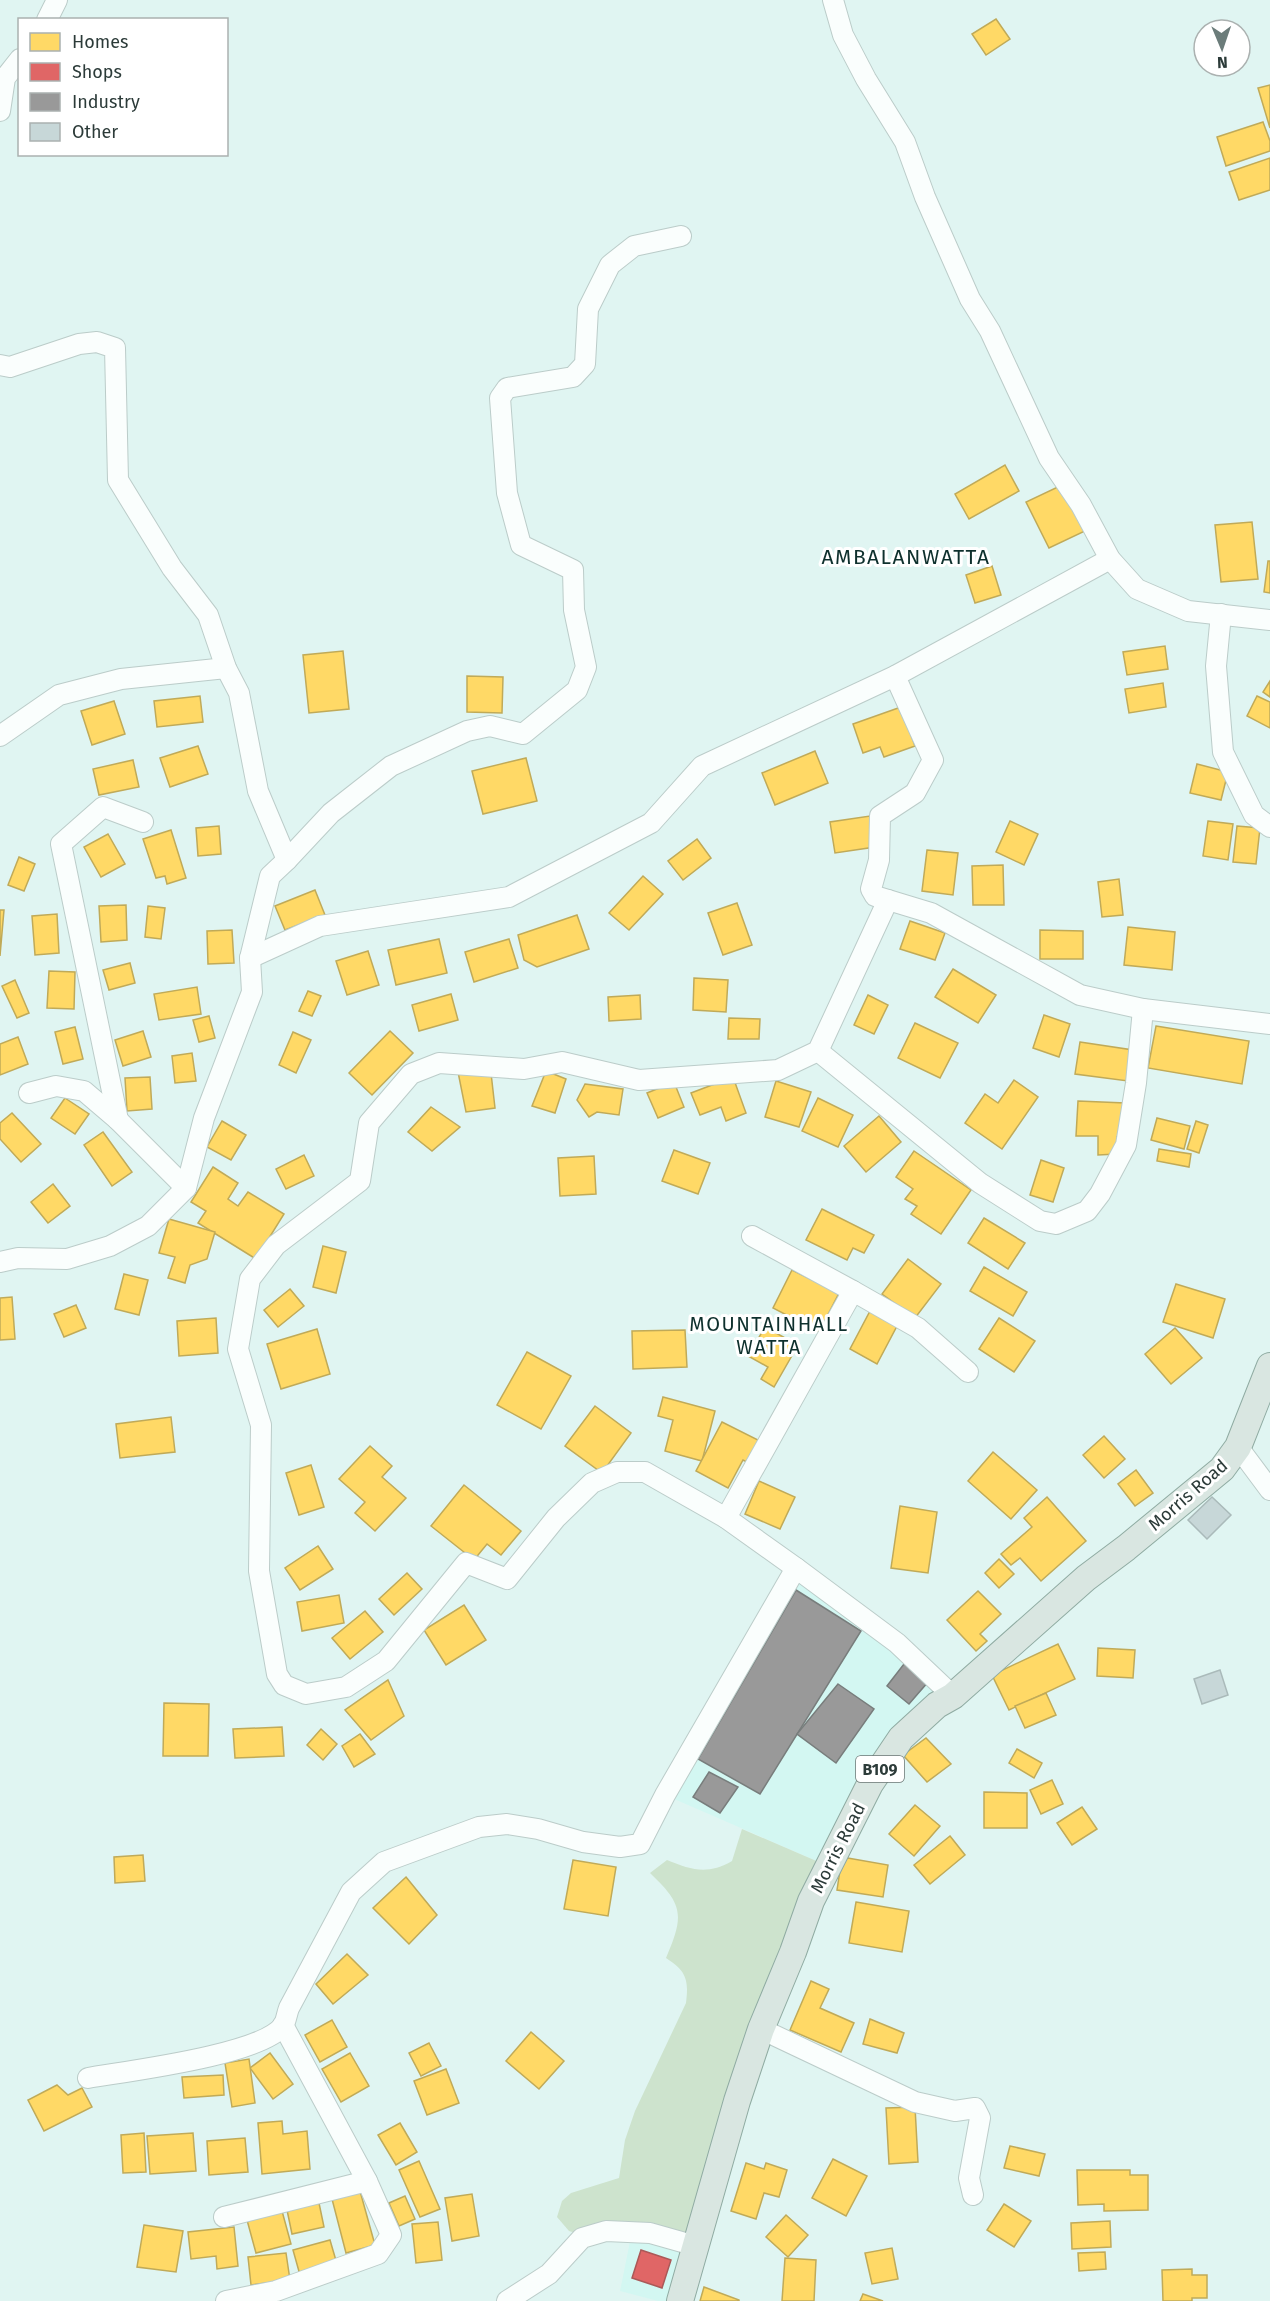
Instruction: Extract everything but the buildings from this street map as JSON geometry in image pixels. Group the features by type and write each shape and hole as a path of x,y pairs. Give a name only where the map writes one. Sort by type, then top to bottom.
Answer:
{"main road":[{"name":"Morris Road","path":"680,2301 737,2101 761,2029 811,1901 870,1784 901,1738 937,1705 953,1696 1086,1578 1222,1469 1238,1447 1270,1366"}],"street":[{"path":"48,18 57,0"},
{"path":"832,0 843,35 866,80 905,142 925,197 970,299 990,331 1049,458 1081,505 1110,559 1137,589 1188,611 1270,620"},
{"path":"0,111 2,77 18,61"},
{"path":"0,1262 18,1258 67,1259 110,1246 148,1226 186,1188 204,1118 252,992 250,958 270,876 331,813 391,766 467,731 490,726 523,734 577,690 586,667 574,610 573,570 520,545 507,493 500,398 507,388 573,376 585,364 588,309 610,265 634,246 681,236"},
{"path":"0,365 10,367 79,344 97,342 115,348 114,391 118,480 172,568 208,615 226,668 239,693 258,791 287,860"},
{"path":"250,958 320,926 509,897 651,823 702,766 895,676 1110,559"},
{"path":"1221,614 1216,666 1223,752 1254,815 1270,827"},
{"path":"0,736 59,695 121,680 226,668"},
{"path":"895,676 933,760 915,793 880,816 879,860 871,889 875,896 931,913 1080,995 1143,1009 1270,1024"},
{"path":"118,1120 61,843 103,807 143,822"},
{"path":"888,900 818,1051 778,1070 639,1080 562,1062 524,1069 439,1063 411,1074 369,1123 360,1181 276,1245 250,1279 238,1349 261,1425 259,1571 276,1674 284,1686 306,1694 346,1687 386,1661 466,1563 507,1579 556,1518 592,1483 617,1472 645,1472 726,1518 796,1568 897,1643 953,1696"},
{"path":"818,1051 980,1183 1040,1221 1056,1224 1087,1211 1100,1194 1126,1144 1136,1083 1143,1009"},
{"path":"29,1093 56,1086 84,1091 118,1120 186,1188"},
{"path":"752,1236 918,1328 968,1372"},
{"path":"726,1518 853,1291"},
{"path":"1238,1447 1270,1490"},
{"path":"88,2078 220,2054 263,2040 283,2025 289,2008 351,1892 384,1862 478,1827 507,1824 538,1829 583,1842 620,1847 640,1844 665,1795 796,1568"},
{"path":"226,2301 276,2291 378,2254 391,2235 366,2181 283,2025"},
{"path":"761,2029 915,2102 955,2112 975,2108 980,2118 969,2178 973,2195"},
{"path":"224,2217 366,2181"},
{"path":"507,2301 549,2274 582,2238 606,2231 650,2233 696,2246"}],"shaded area":[{"path":"796,1568 953,1696 937,1705 828,1866 665,1795"},
{"path":"632,2231 699,2237 680,2301 658,2301 620,2291"}],"green space":[{"path":"742,1829 828,1866 699,2237 585,2236 569,2231 557,2217 562,2201 571,2193 619,2178 625,2140 635,2111 686,2003 685,1976 666,1958 676,1932 678,1912 669,1894 650,1873 667,1860 700,1870 715,1868 732,1861"}],"district":[{"name":"AMBALANWATTA","path":"906,557"},
{"name":"MOUNTAINHALL WATTA","path":"769,1336"}]}
